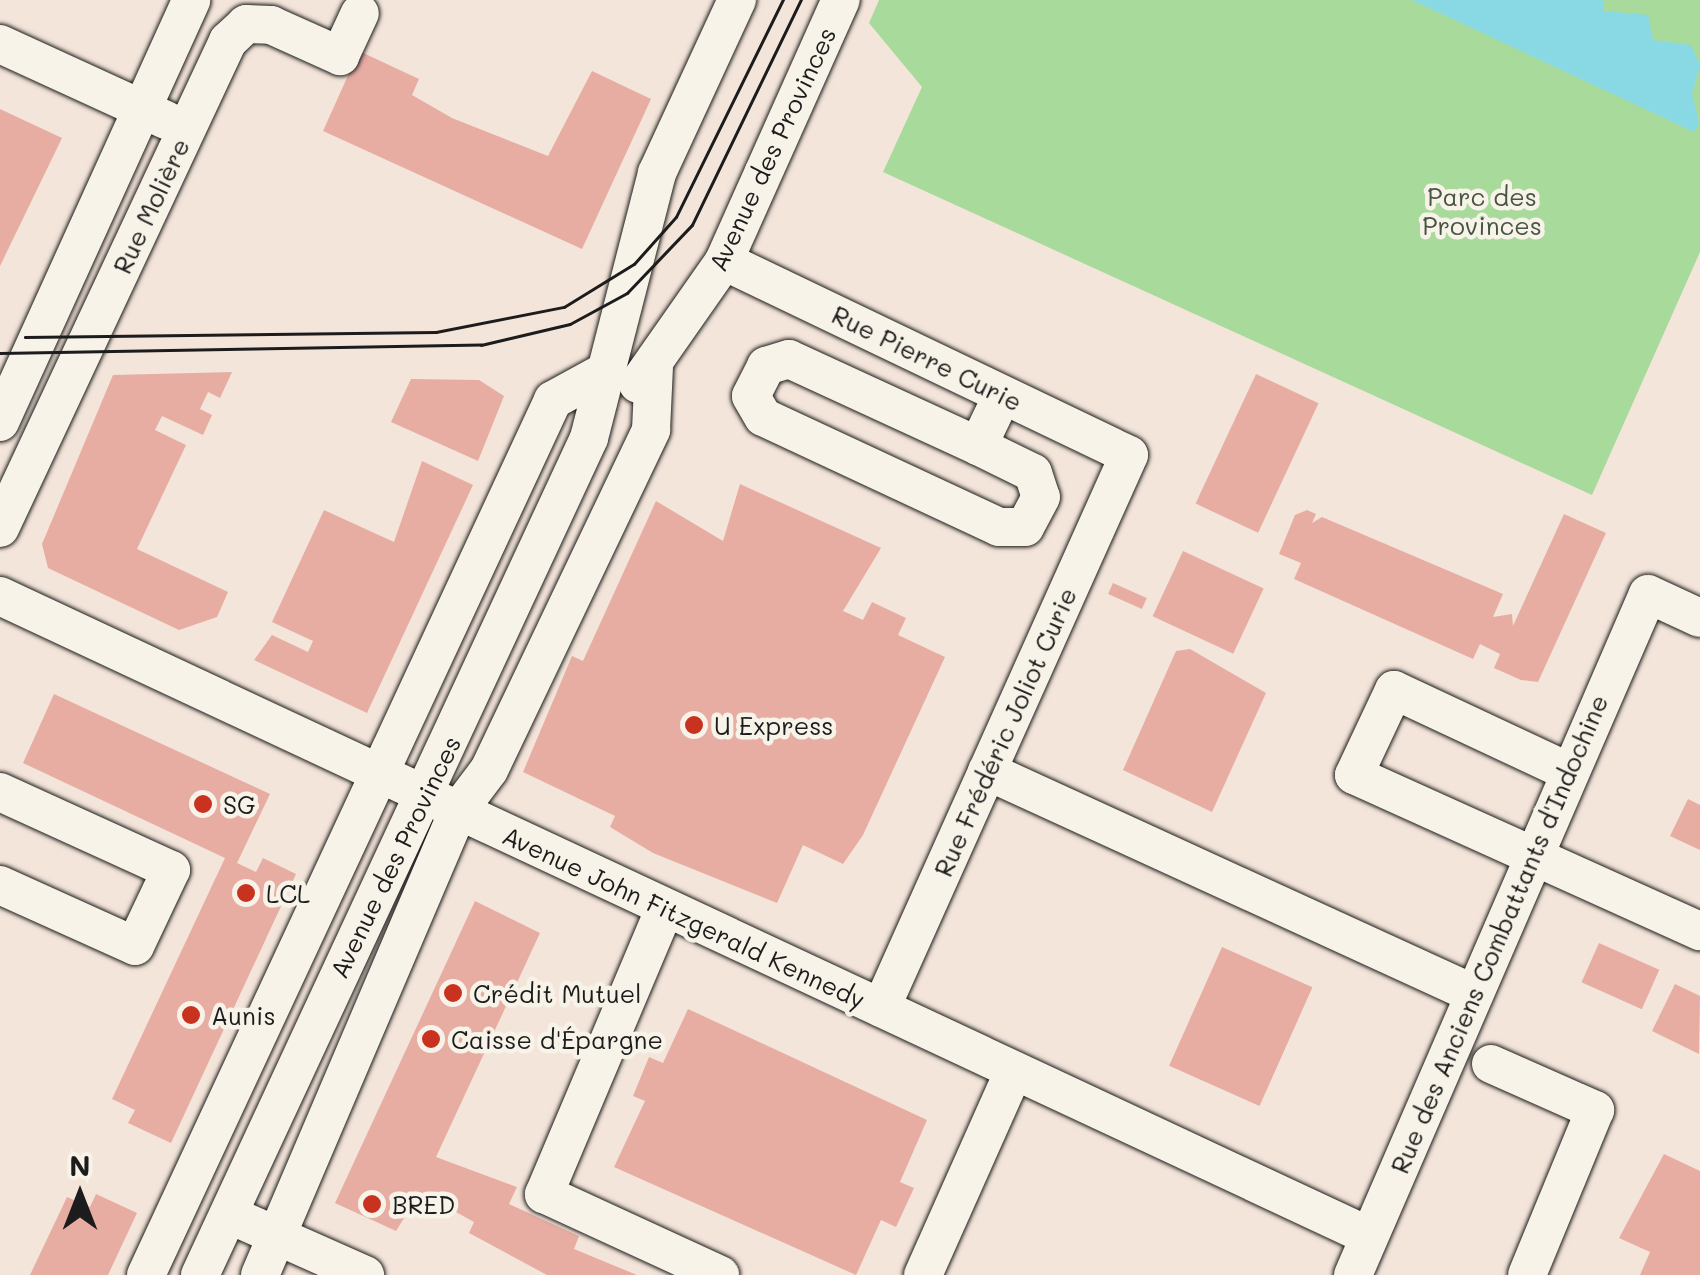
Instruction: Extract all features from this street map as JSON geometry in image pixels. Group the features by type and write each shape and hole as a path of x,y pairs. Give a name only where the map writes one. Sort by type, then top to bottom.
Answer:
{"street":[{"name":"Rue Molière","path":"0,422 191,0"},
{"name":"Avenue des Provinces","path":"200,1275 420,793 588,438 657,173 737,0"},
{"name":"Avenue des Provinces","path":"588,438 654,366 724,261 841,0"},
{"name":"Rue Molière","path":"0,528 228,41 246,24 271,25 340,56 360,13"},
{"path":"0,44 186,129"},
{"name":"Rue Pierre Curie","path":"724,261 1129,455"},
{"path":"795,362 820,305"},
{"path":"795,362 978,446 1033,473 1042,497 1025,527 999,528 764,417 752,396 766,366 795,362"},
{"path":"260,1275 280,1238 458,811 489,770 650,430 654,366"},
{"path":"146,1275 383,776 552,400 606,371"},
{"path":"978,446 1002,396"},
{"name":"Rue Frédéric Joliot Curie","path":"880,1008 1129,455"},
{"name":"Rue des Anciens Combattants d'Indochine","path":"1353,1275 1536,855 1567,771 1648,594 1700,618"},
{"name":"Avenue John Fitzgerald Kennedy","path":"0,596 1369,1236"},
{"path":"1567,771 1394,690 1354,775 1700,931"},
{"path":"987,771 1474,994"},
{"path":"0,792 171,870 136,946 0,885"},
{"path":"665,908 544,1194 720,1275"},
{"path":"1491,1064 1595,1110 1528,1275"},
{"path":"922,1275 1014,1071"},
{"path":"230,1214 364,1275"}],"green space":[{"name":"Parc des Provinces","path":"879,0 1700,0 1700,252 1592,495 883,172 922,87 869,23"}],"water":[{"path":"1412,0 1603,0 1604,11 1648,15 1653,40 1691,45 1700,65 1692,94 1699,123 1694,132"}],"building":[{"path":"359,51 419,79 412,95 452,118 548,156 592,71 651,99 582,249 323,131"},
{"path":"0,109 62,138 0,266"},
{"path":"232,372 220,398 208,392 200,409 212,415 203,435 162,416 155,430 186,445 137,549 228,592 217,617 179,630 48,568 42,544 113,375"},
{"path":"1256,374 1319,403 1258,533 1196,504"},
{"path":"411,379 479,380 504,396 478,461 391,422"},
{"path":"422,461 473,485 367,713 254,660 272,635 308,652 313,641 272,622 324,510 394,542"},
{"path":"740,484 881,548 843,611 863,620 872,602 906,618 898,635 945,657 863,835 843,864 803,845 777,903 653,853 610,827 615,816 523,772 572,656 583,661 656,501 723,541"},
{"path":"1307,510 1316,514 1312,523 1322,517 1503,594 1493,617 1512,614 1513,626 1564,514 1606,533 1538,682 1521,680 1494,668 1500,654 1480,644 1473,659 1294,579 1301,563 1279,554 1295,515"},
{"path":"1183,551 1264,589 1233,654 1153,616"},
{"path":"1113,583 1147,598 1142,609 1108,594"},
{"path":"1190,649 1266,693 1212,812 1123,770 1176,651"},
{"path":"54,694 270,794 237,863 256,872 263,858 296,874 171,1143 128,1123 135,1110 112,1099 225,858 23,763"},
{"path":"1688,799 1700,805 1700,850 1670,836"},
{"path":"475,901 540,933 436,1157 517,1187 509,1204 579,1236 574,1249 637,1275 547,1275 469,1233 474,1222 420,1192 396,1231 335,1203"},
{"path":"1599,943 1659,970 1642,1009 1582,982"},
{"path":"1222,947 1312,987 1260,1106 1169,1066"},
{"path":"1675,984 1700,996 1699,1054 1652,1031"},
{"path":"688,1009 927,1120 900,1182 914,1188 896,1227 881,1220 856,1275 614,1167 645,1101 633,1096 649,1057 663,1063"},
{"path":"1664,1154 1700,1171 1700,1275 1640,1275 1650,1252 1619,1238"},
{"path":"96,1194 137,1213 108,1275 30,1275 67,1197 90,1207"}],"tram line":[{"path":"25,337 436,332 564,307 634,264 676,217 783,0"},
{"path":"0,353 481,345 570,324 627,293 692,225 801,0"}],"place":[{"name":"U Express","path":"694,725"},
{"name":"SG","path":"203,804"},
{"name":"LCL","path":"246,893"},
{"name":"Crédit Mutuel","path":"453,993"},
{"name":"Aunis","path":"191,1015"},
{"name":"Caisse d'Épargne","path":"431,1039"},
{"name":"BRED","path":"372,1204"}]}
